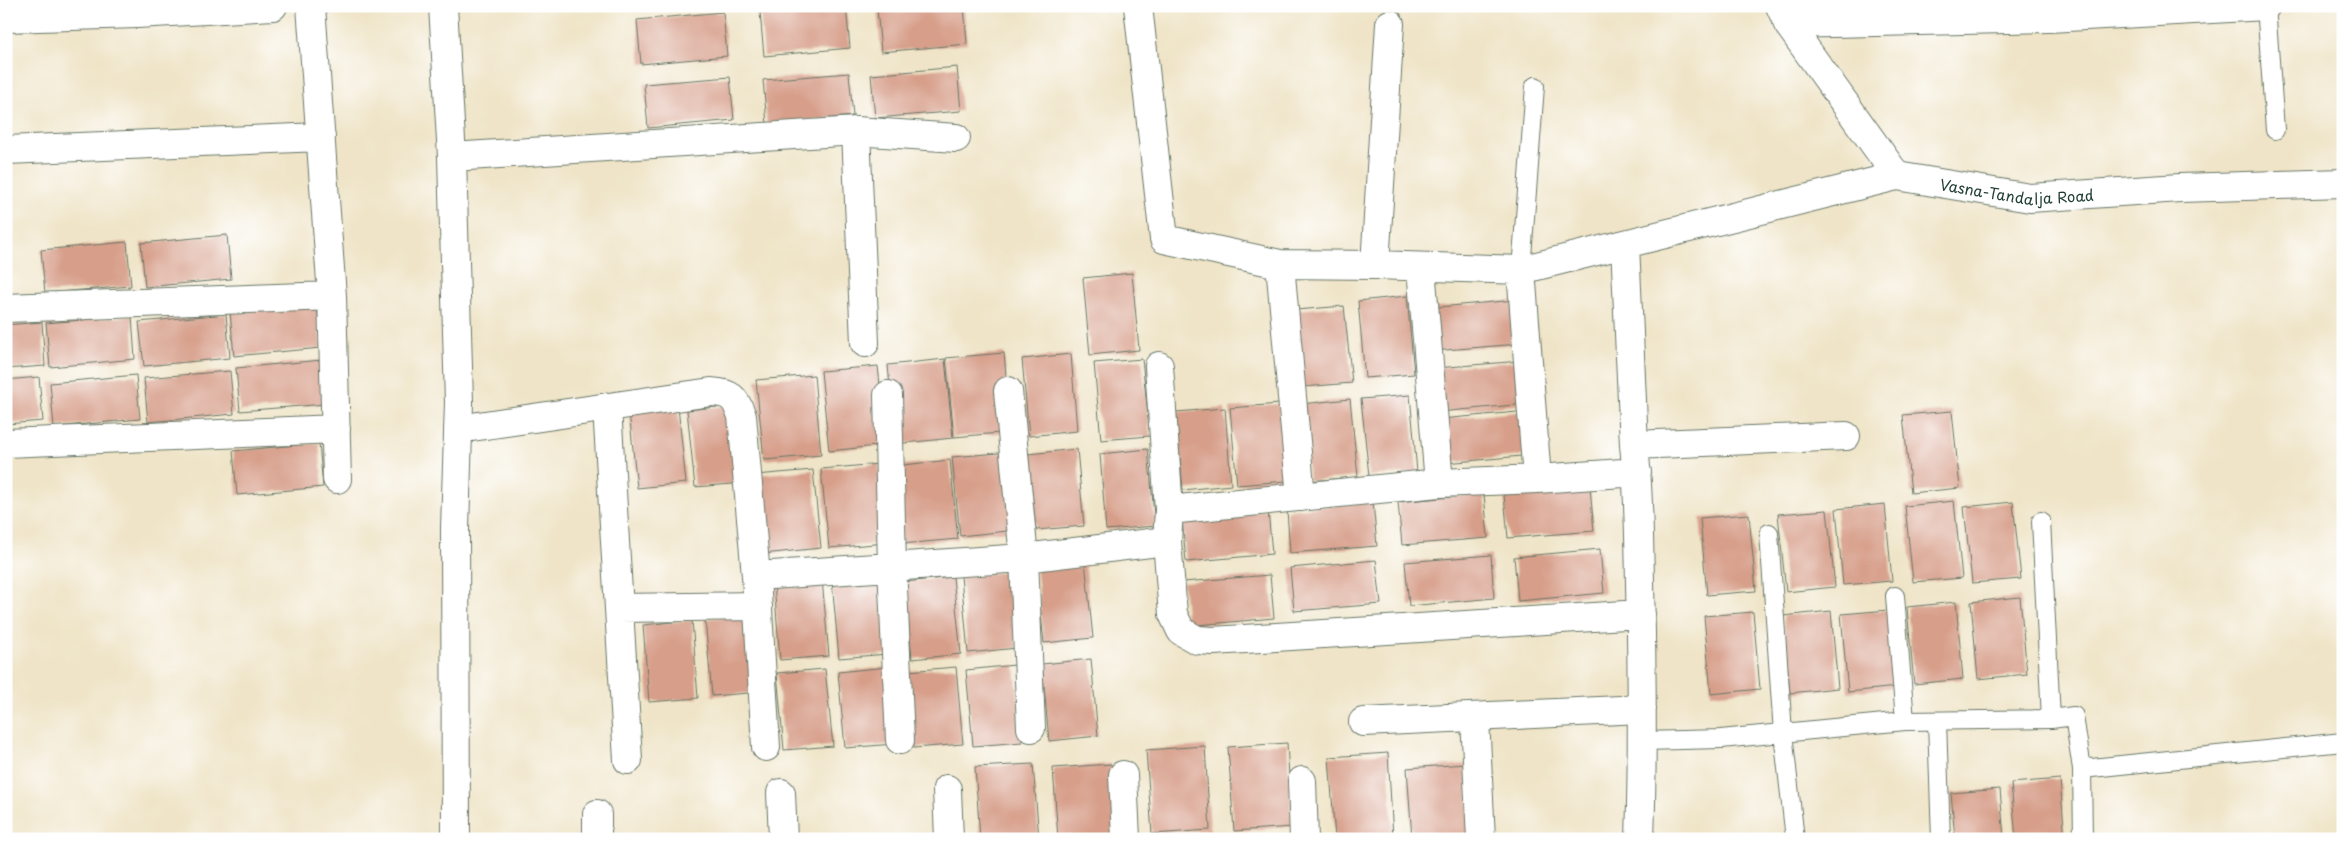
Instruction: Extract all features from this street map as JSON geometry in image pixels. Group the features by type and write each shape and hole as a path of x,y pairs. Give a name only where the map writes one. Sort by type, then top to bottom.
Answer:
{"street":[{"path":"6,18 273,6"},
{"path":"311,6 332,296 337,479"},
{"path":"443,6 452,157 458,429 455,528 456,839"},
{"path":"1138,6 1164,239 1280,264 1521,270 1897,176 1784,15"},
{"path":"1784,15 2049,12 2266,6"},
{"path":"1375,265 1390,24"},
{"path":"452,157 856,131 956,138"},
{"path":"856,131 865,343"},
{"path":"6,150 321,137"},
{"name":"Vasna-Tandalja Road","path":"1897,176 2030,198 2180,188 2343,183"},
{"path":"1625,244 1634,445 1637,472 1641,614 1644,741 1640,839"},
{"path":"1280,264 1301,498"},
{"path":"1421,268 1439,483"},
{"path":"1521,270 1536,479"},
{"path":"6,308 332,296"},
{"path":"1159,366 1169,510 1167,541 1173,614 1182,631 1197,640 1641,614"},
{"path":"1008,391 1024,558 1031,728"},
{"path":"458,429 711,392 725,393 737,402 742,416 756,576 766,747"},
{"path":"888,395 892,566 900,740"},
{"path":"607,407 628,760"},
{"path":"6,444 336,429"},
{"path":"1634,445 1846,436"},
{"path":"1169,510 1439,483 1637,472"},
{"path":"756,576 1024,558 1167,541"},
{"path":"619,608 758,606"},
{"path":"1363,722 1642,709"},
{"path":"1475,718 1481,839"},
{"path":"1124,775 1126,839"},
{"path":"1302,781 1304,839"},
{"path":"947,789 949,839"},
{"path":"781,794 783,839"}],"lane":[{"path":"2266,6 2275,130"},
{"path":"1521,270 1535,86"},
{"path":"2041,521 2051,719"},
{"path":"1769,533 1783,733 1795,839"},
{"path":"1895,596 1905,721"},
{"path":"1644,741 1721,739 1905,721 2051,719 2074,716 2082,769 2083,839"},
{"path":"1937,721 1941,839"},
{"path":"2082,769 2343,742"}],"building":[{"path":"822,6 846,6 850,48 764,56 760,12"},
{"path":"892,6 964,6 967,44 881,52 877,8"},
{"path":"723,12 727,56 641,64 637,20"},
{"path":"957,67 961,111 875,118 871,75"},
{"path":"849,73 853,116 767,124 763,80"},
{"path":"730,77 734,120 648,128 644,84"},
{"path":"227,235 231,279 145,287 141,243"},
{"path":"127,242 131,286 45,293 41,250"},
{"path":"1132,273 1139,350 1090,355 1083,278"},
{"path":"1407,296 1414,374 1365,378 1358,301"},
{"path":"1515,300 1519,344 1433,351 1428,308"},
{"path":"317,305 321,348 234,356 230,312"},
{"path":"1344,306 1352,383 1303,387 1296,310"},
{"path":"226,314 230,358 144,366 139,322"},
{"path":"132,316 135,359 50,367 46,323"},
{"path":"42,322 45,366 6,369 6,325"},
{"path":"1004,353 1011,432 954,437 946,358"},
{"path":"1071,354 1077,431 1029,436 1022,359"},
{"path":"945,359 953,438 895,444 888,365"},
{"path":"1142,359 1150,436 1101,440 1094,363"},
{"path":"322,360 326,404 240,411 236,368"},
{"path":"1521,361 1525,404 1439,412 1436,368"},
{"path":"878,366 886,445 829,451 821,371"},
{"path":"230,371 234,414 148,422 144,378"},
{"path":"136,375 140,419 54,427 50,383"},
{"path":"814,375 821,455 764,460 756,380"},
{"path":"39,377 43,421 6,424 6,380"},
{"path":"1410,395 1417,472 1369,476 1361,399"},
{"path":"1350,399 1358,477 1309,481 1301,404"},
{"path":"1279,404 1286,481 1237,485 1230,408"},
{"path":"736,405 744,483 695,487 687,410"},
{"path":"678,407 686,483 637,488 629,411"},
{"path":"1225,408 1231,485 1183,490 1176,412"},
{"path":"1528,411 1532,455 1446,463 1441,419"},
{"path":"1952,411 1960,488 1911,493 1903,415"},
{"path":"319,443 323,487 237,495 233,451"},
{"path":"1077,449 1084,526 1036,530 1028,454"},
{"path":"1148,449 1155,526 1106,530 1100,454"},
{"path":"1010,452 1017,530 960,536 952,457"},
{"path":"950,460 958,539 901,544 893,466"},
{"path":"879,464 886,543 829,548 821,469"},
{"path":"813,470 821,548 763,554 756,475"},
{"path":"1590,487 1594,531 1508,538 1504,495"},
{"path":"1484,494 1488,538 1402,545 1398,502"},
{"path":"1954,501 1962,578 1913,582 1905,506"},
{"path":"1373,502 1377,546 1290,553 1287,510"},
{"path":"2013,502 2021,579 1972,583 1964,507"},
{"path":"1885,504 1892,581 1843,585 1836,509"},
{"path":"1268,510 1272,554 1186,562 1182,518"},
{"path":"1827,510 1835,587 1786,592 1778,514"},
{"path":"1749,514 1756,591 1707,595 1700,518"},
{"path":"1600,549 1604,593 1518,601 1514,557"},
{"path":"1491,555 1494,598 1409,606 1405,562"},
{"path":"1376,560 1381,604 1294,611 1290,568"},
{"path":"1085,561 1093,638 1044,643 1036,565"},
{"path":"1010,572 1017,648 968,653 961,576"},
{"path":"1270,575 1274,618 1187,626 1183,582"},
{"path":"881,576 888,654 839,658 832,581"},
{"path":"953,577 961,654 912,659 905,582"},
{"path":"822,579 829,656 780,660 774,583"},
{"path":"2020,597 2027,674 1978,679 1971,602"},
{"path":"1956,602 1963,679 1914,684 1907,607"},
{"path":"1889,610 1897,687 1848,692 1841,614"},
{"path":"1831,611 1838,688 1790,693 1783,616"},
{"path":"1753,612 1760,689 1711,694 1704,616"},
{"path":"754,614 761,692 712,696 705,619"},
{"path":"692,620 698,698 649,702 643,625"},
{"path":"1091,659 1098,736 1049,741 1042,664"},
{"path":"1015,665 1022,742 973,746 966,670"},
{"path":"887,667 894,744 845,748 838,672"},
{"path":"956,667 963,744 914,748 908,671"},
{"path":"825,669 833,746 784,750 777,673"},
{"path":"1287,743 1292,827 1234,831 1228,747"},
{"path":"1205,746 1210,830 1152,834 1146,750"},
{"path":"1388,753 1393,837 1335,839 1329,757"},
{"path":"1033,764 1039,839 980,839 975,767"},
{"path":"1111,764 1116,839 1058,839 1053,768"},
{"path":"1466,764 1471,839 1412,839 1407,768"},
{"path":"2060,779 2065,839 2016,839 2011,783"},
{"path":"2000,789 2004,839 1955,839 1951,793"}]}
